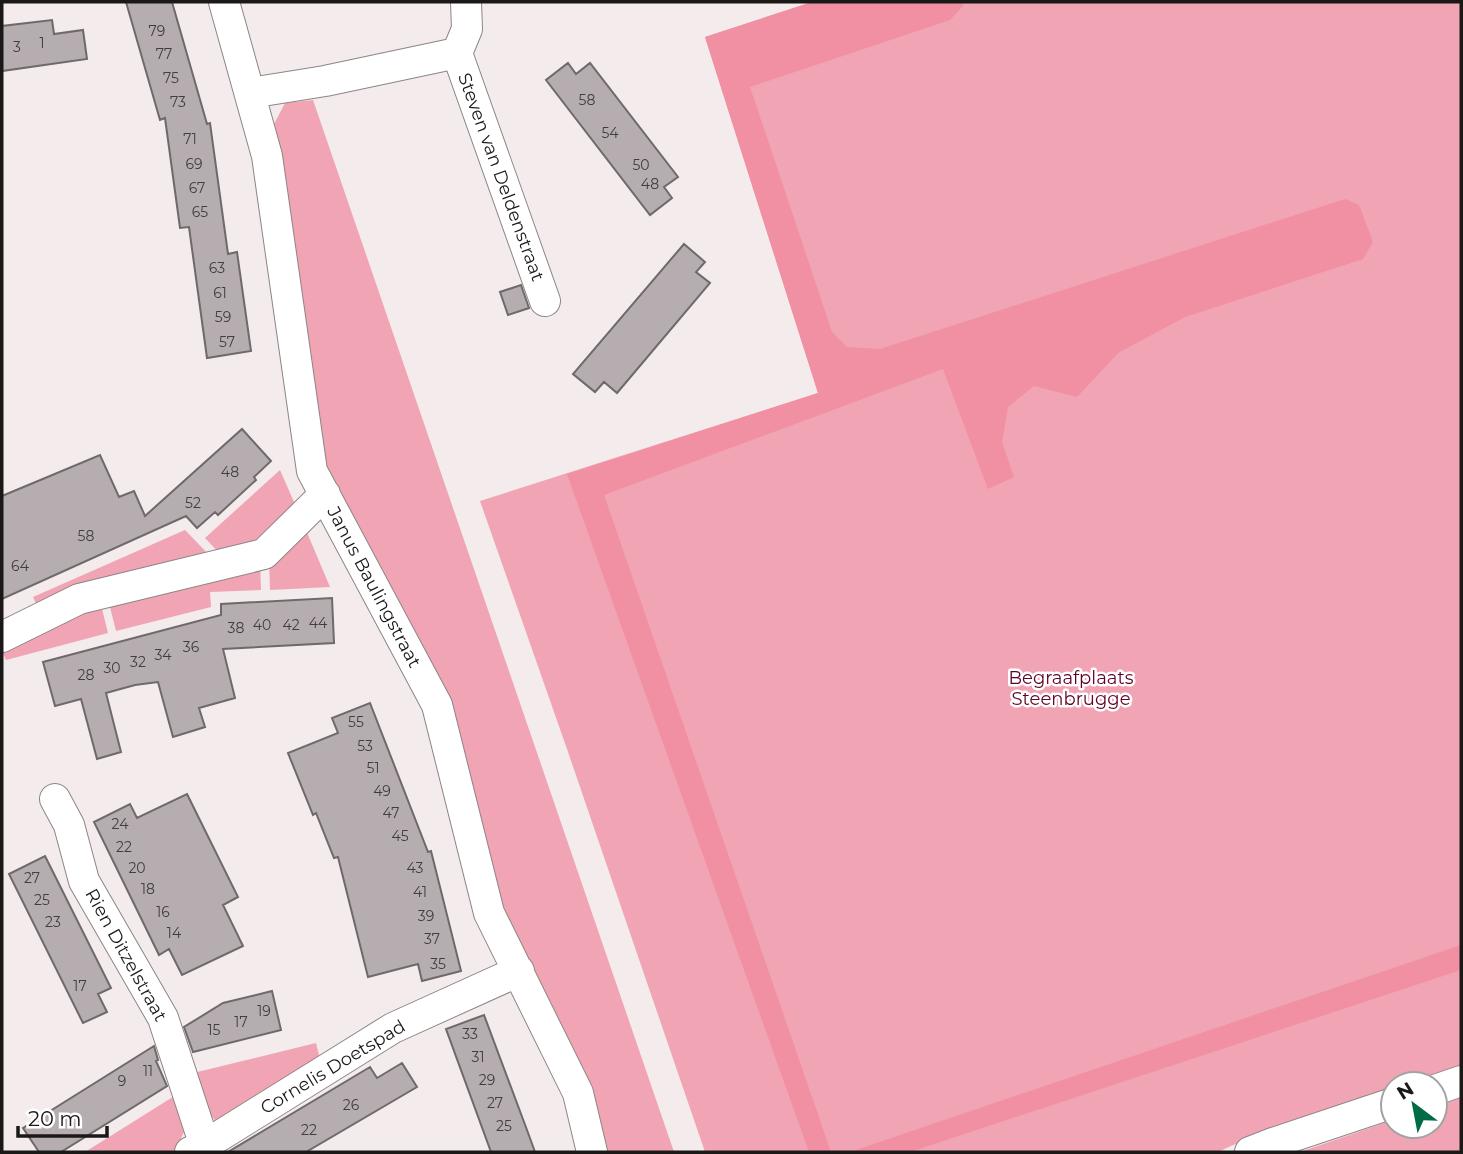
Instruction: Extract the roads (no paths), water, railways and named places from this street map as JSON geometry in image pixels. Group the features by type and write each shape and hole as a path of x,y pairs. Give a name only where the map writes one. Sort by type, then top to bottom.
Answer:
{"street":[{"name":"Janus Baulingstraat","path":"224,2 267,156 312,471 437,705 489,913 578,1093 592,1152"},
{"name":"Steven van Deldenstraat","path":"466,2 467,29 457,52 545,301"},
{"name":"Steven van Deldenstraat","path":"250,93 457,52"},
{"path":"2,637 79,599 264,554 325,494"},
{"name":"Rien Ditzelstraat","path":"55,799 69,825 84,881 163,1017 200,1150"},
{"name":"Cornelis Doetspad","path":"200,1150 393,1028 519,971"},
{"path":"1250,1152 1379,1108"}],"park label":[{"name":"Begraafplaats Steenbrugge","path":"1071,688"}]}
